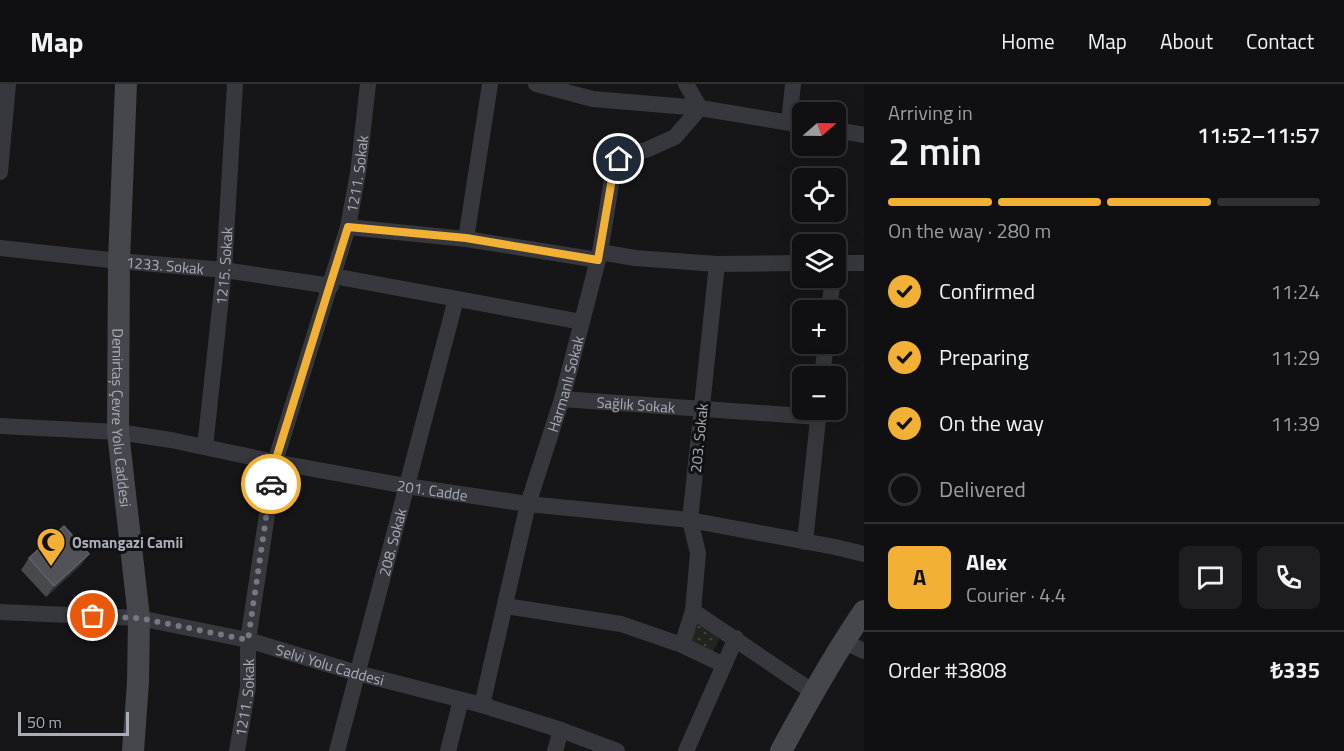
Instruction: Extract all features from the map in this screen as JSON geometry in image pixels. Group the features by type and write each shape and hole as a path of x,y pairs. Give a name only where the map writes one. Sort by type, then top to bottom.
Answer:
{"main road":[{"name":"Demirtaş Çevre Yolu Caddesi","path":"126,84 118,261 118,432 139,618 138,682 133,751"},
{"path":"781,751 813,692 864,611"}],"street":[{"path":"0,172 8,84"},
{"name":"1215. Sokak","path":"205,447 224,270 235,84"},
{"name":"1211. Sokak","path":"237,751 248,687 248,640 275,462 348,227 358,173 368,84"},
{"path":"466,238 490,84"},
{"path":"536,84 592,99 700,108 792,122"},
{"path":"686,84 700,108"},
{"path":"793,84 794,102"},
{"name":"Harmanlı Sokak","path":"482,705 528,504 562,399 599,256 613,173 619,159 675,137 700,108"},
{"path":"846,132 864,135"},
{"path":"348,227 466,238 599,256 717,264 792,263"},
{"name":"1233. Sokak","path":"0,248 332,281 456,299 582,322"},
{"path":"846,263 864,263"},
{"name":"203. Sokak","path":"682,645 693,611 698,553 690,520 717,264"},
{"name":"208. Sokak","path":"337,751 456,299"},
{"name":"Sağlık Sokak","path":"562,399 702,409 792,412"},
{"path":"805,542 817,420"},
{"name":"201. Cadde","path":"0,426 118,432 171,440 406,486 528,504 690,520 864,554"},
{"path":"505,606 621,624 682,645 724,665"},
{"path":"693,611 813,692"},
{"name":"Selvi Yolu Caddesi","path":"0,612 139,618 248,640 357,673 482,705 561,730 617,751"},
{"path":"686,751 736,638"},
{"path":"843,642 864,651"},
{"path":"448,751 462,700"},
{"path":"555,751 561,730"}],"shaded area":[{"path":"697,624 720,637 712,653 690,642"}],"building":[{"name":"Osmangazi Camii","path":"64,526 89,554 54,586 29,558"}],"way so far":[{"path":"93,616 139,618 248,640 271,484"}],"place":[{"name":"Osmangazi Camii","path":"51,568"}],"route":[{"path":"271,484 275,462 348,227 466,238 598,260 613,173 619,159"}]}
